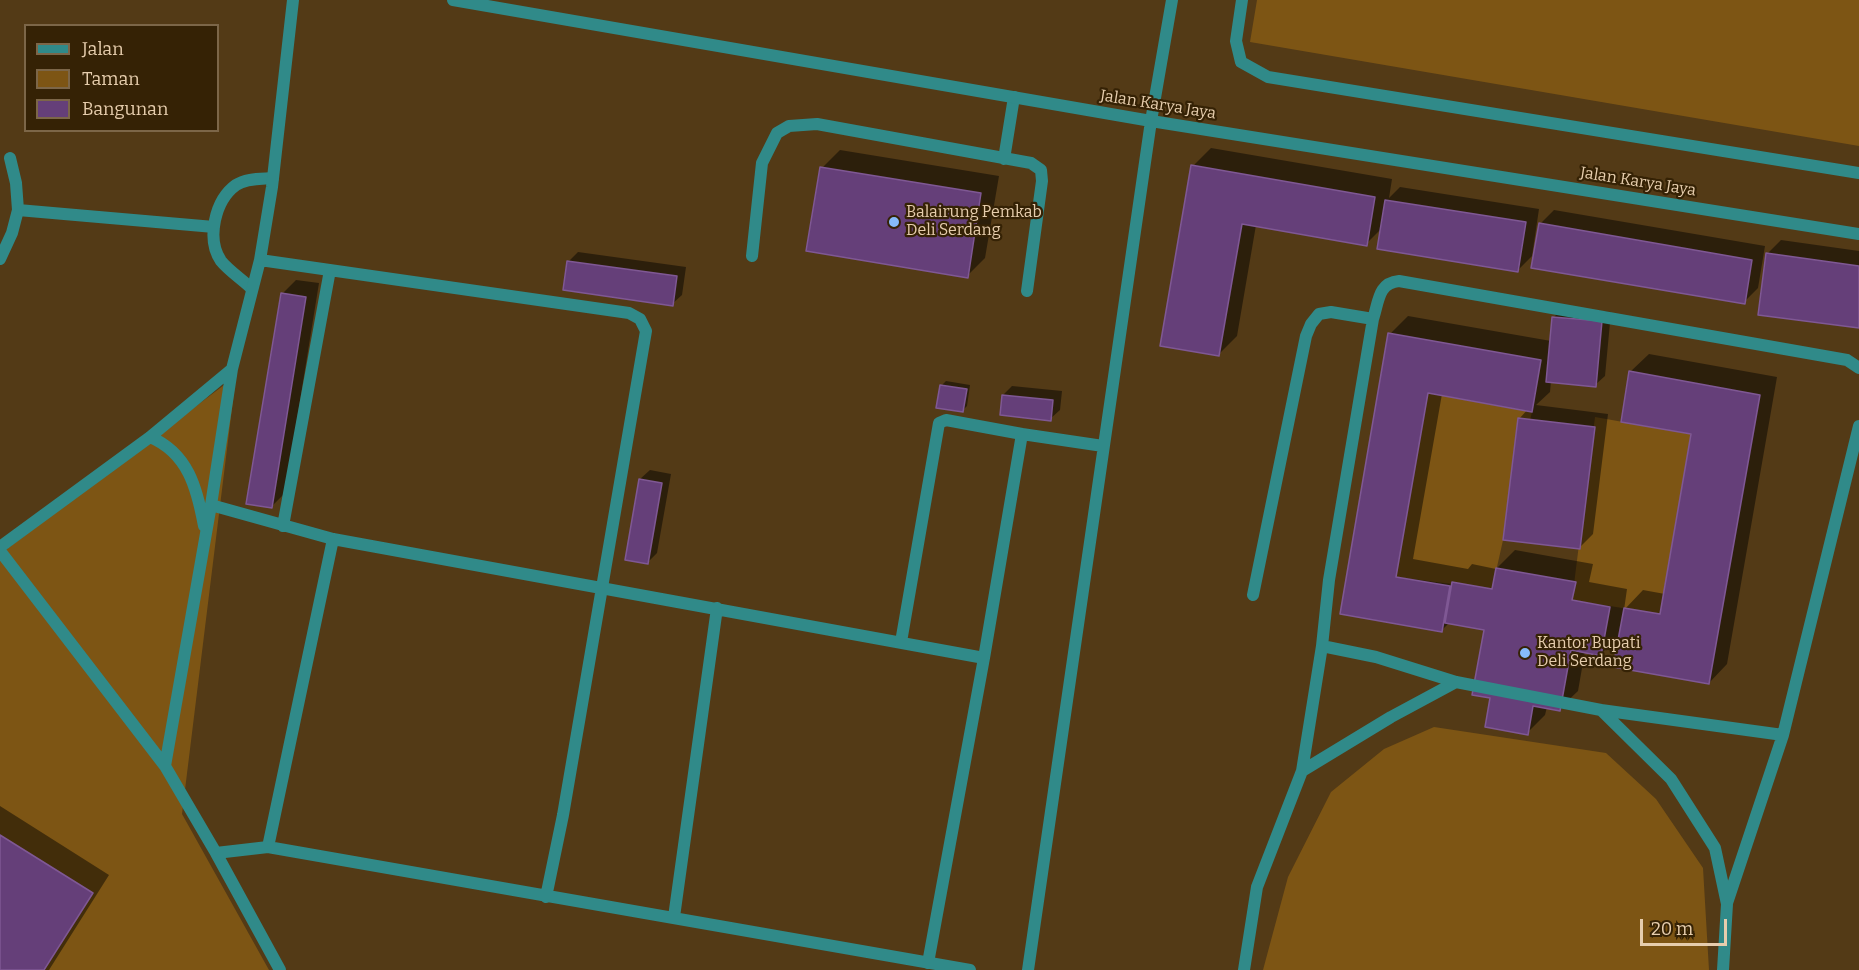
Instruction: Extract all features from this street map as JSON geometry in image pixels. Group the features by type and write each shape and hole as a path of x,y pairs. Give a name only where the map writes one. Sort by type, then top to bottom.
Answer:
{"street":[{"path":"165,766 211,506 232,369 260,260 273,178 293,0"},
{"name":"Jalan Karya Jaya","path":"453,0 1151,121 1859,234"},
{"path":"1028,970 1151,121 1172,0"},
{"path":"1242,0 1236,41 1242,62 1268,77 1859,173"},
{"path":"1004,159 1014,97"},
{"path":"752,255 762,164 777,133 789,126 817,124 1031,163 1041,170 1042,181 1027,291"},
{"path":"0,260 12,233 18,210 16,183 10,158"},
{"path":"252,289 221,261 213,234 214,227 223,200 237,184 273,178"},
{"path":"18,210 214,227"},
{"path":"260,260 629,313 640,319 646,331 604,588 546,897"},
{"path":"283,526 330,270"},
{"path":"1244,970 1257,887 1302,771 1322,646 1329,580 1373,319 1383,286 1399,280 1847,360 1859,368"},
{"path":"1253,595 1306,336 1311,324 1319,314 1331,312 1373,319"},
{"path":"232,369 150,437 0,549 165,766 280,970"},
{"path":"901,642 939,423 946,420 1103,446"},
{"path":"1723,970 1727,904 1783,735 1859,426"},
{"path":"928,963 1022,434"},
{"path":"150,437 173,450 185,466 197,494 205,533"},
{"path":"211,506 333,539 984,658"},
{"path":"268,847 333,539"},
{"path":"674,917 717,608"},
{"path":"1322,646 1376,657 1456,682 1601,710 1783,735"},
{"path":"1302,771 1391,717 1456,682"},
{"path":"1601,710 1671,779 1715,849 1727,904"},
{"path":"216,853 268,847 970,970"}],"green space":[{"path":"1257,0 1859,0 1859,146 1250,42"},
{"path":"236,376 182,814 269,970 0,970 0,554"},
{"path":"1428,393 1532,412 1492,589 1396,577"},
{"path":"1595,417 1691,434 1660,614 1572,600"},
{"path":"1434,727 1606,753 1656,799 1703,868 1709,970 1263,970 1288,877 1331,792 1384,749"}],"building":[{"path":"1191,165 1375,197 1367,246 1242,224 1219,356 1160,346"},
{"name":"Balairung Pemkab Deli Serdang","path":"820,167 981,193 968,278 806,251"},
{"path":"1385,200 1526,222 1518,272 1377,249"},
{"path":"1539,223 1752,260 1745,304 1531,268"},
{"path":"1766,253 1859,266 1859,328 1758,315"},
{"path":"567,261 677,276 673,306 563,290"},
{"path":"281,293 306,297 272,508 246,504"},
{"path":"1552,317 1602,321 1596,387 1546,382"},
{"path":"1388,333 1541,360 1532,412 1428,393 1396,577 1450,586 1442,632 1340,614"},
{"path":"1629,371 1760,395 1709,684 1613,667 1624,608 1660,614 1691,434 1621,422"},
{"path":"940,385 967,389 963,412 936,408"},
{"path":"1002,395 1053,400 1051,421 1000,415"},
{"path":"1518,418 1595,427 1580,549 1503,540"},
{"path":"639,479 662,483 648,564 625,560"},
{"name":"Kantor Bupati Deli Serdang","path":"1496,568 1576,582 1572,600 1610,607 1601,656 1571,650 1560,711 1533,706 1528,735 1485,727 1490,698 1472,695 1484,630 1445,623 1452,582 1492,589"},
{"path":"0,835 93,893 44,970 0,970"}],"place":[{"name":"Balairung Pemkab Deli Serdang","path":"894,222"},
{"name":"Kantor Bupati Deli Serdang","path":"1525,653"}]}
